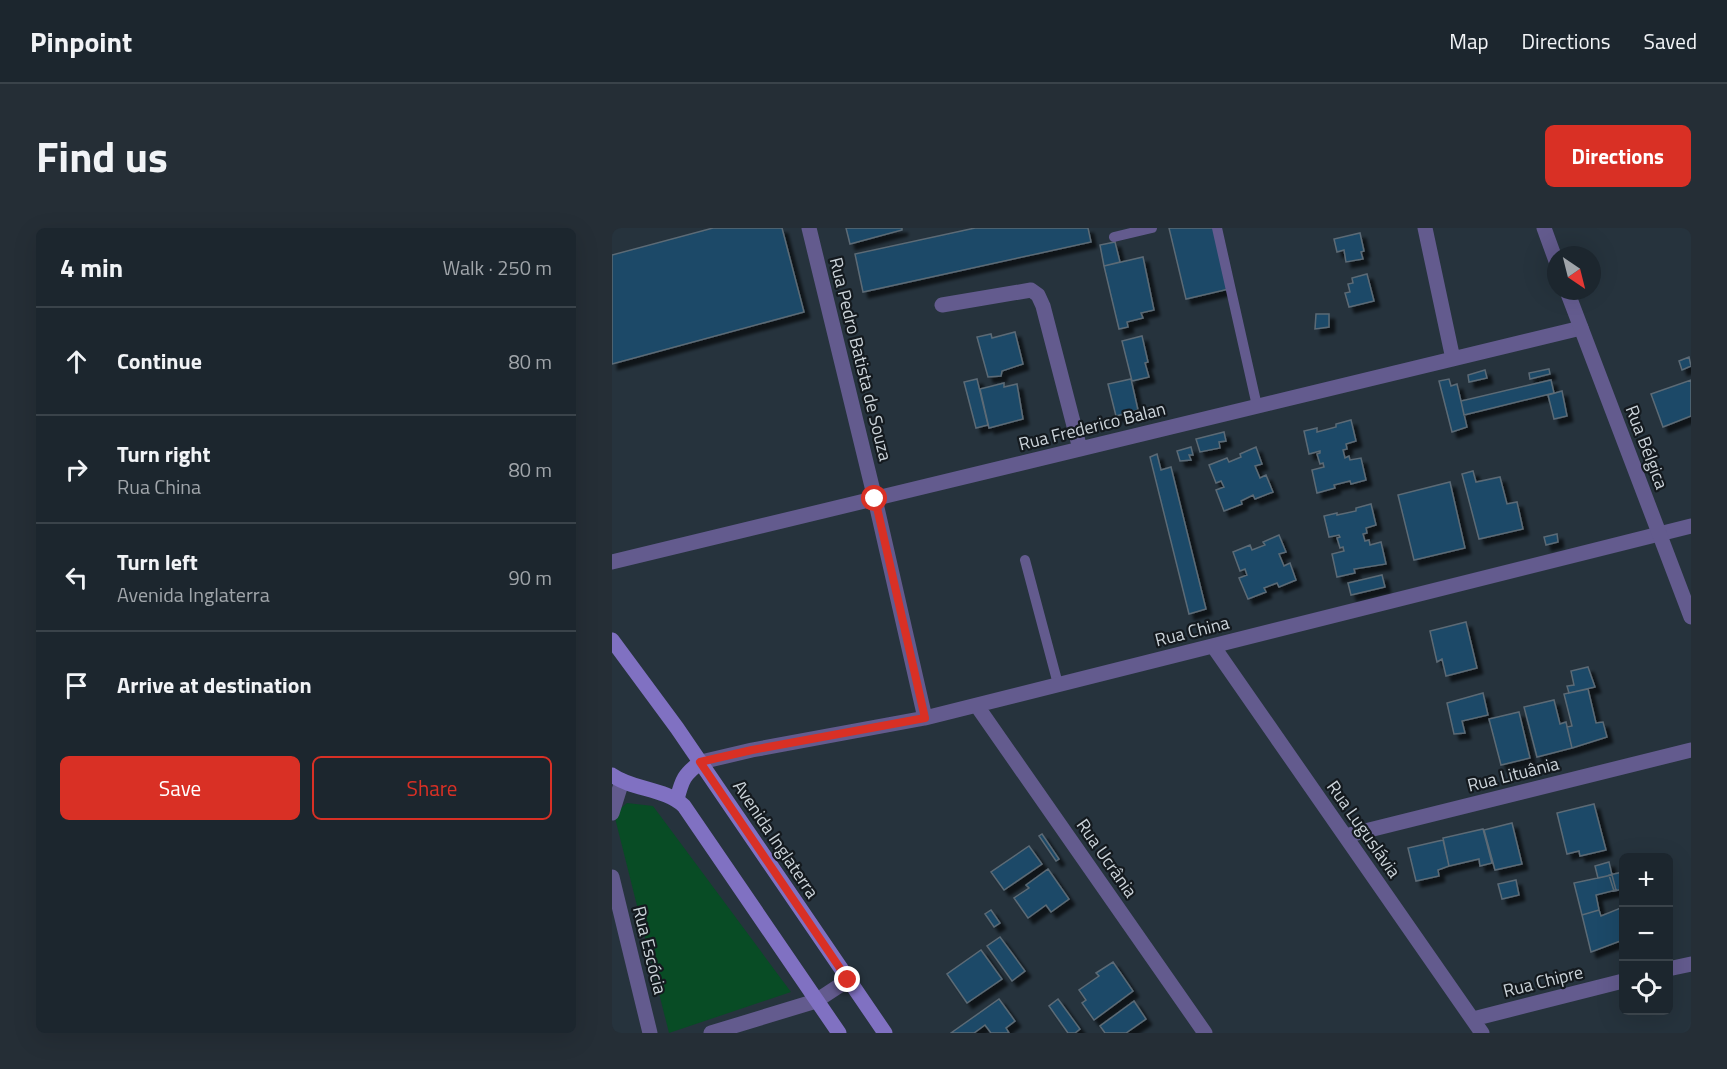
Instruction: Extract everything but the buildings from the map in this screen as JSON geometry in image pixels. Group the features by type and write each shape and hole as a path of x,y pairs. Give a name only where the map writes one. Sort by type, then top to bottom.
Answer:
{"main road":[{"name":"Avenida Inglaterra","path":"612,640 700,762 885,1033"},
{"path":"676,799 682,780 689,770 700,762"},
{"path":"617,778 676,799 684,806 839,1033"}],"street":[{"name":"Rua Pedro Batista de Souza","path":"809,228 925,718"},
{"path":"1425,228 1453,359"},
{"path":"1544,228 1551,246"},
{"path":"942,305 1032,290 1038,296 1043,306 1080,449"},
{"name":"Rua Bélgica","path":"1570,300 1691,617"},
{"name":"Rua Frederico Balan","path":"612,562 1581,328"},
{"name":"Rua China","path":"700,762 977,706 1691,526"},
{"name":"Rua Luguslávia","path":"1213,646 1482,1033"},
{"name":"Rua Ucrânia","path":"977,706 1205,1033"},
{"name":"Rua Lituânia","path":"1345,836 1691,750"},
{"path":"612,813 617,778"},
{"name":"Rua Escócia","path":"612,877 650,1033"},
{"path":"1673,968 1691,964"},
{"path":"711,1033 816,1001 848,980"},
{"name":"Rua Chipre","path":"1473,1019 1619,982"}],"lane":[{"path":"1113,237 1152,228"},
{"path":"1217,228 1257,406"},
{"path":"1025,560 1058,684"}],"green space":[{"path":"627,803 653,806 791,992 669,1033 614,814"}],"route":[{"path":"848,980 700,762 925,718 875,499"}]}
